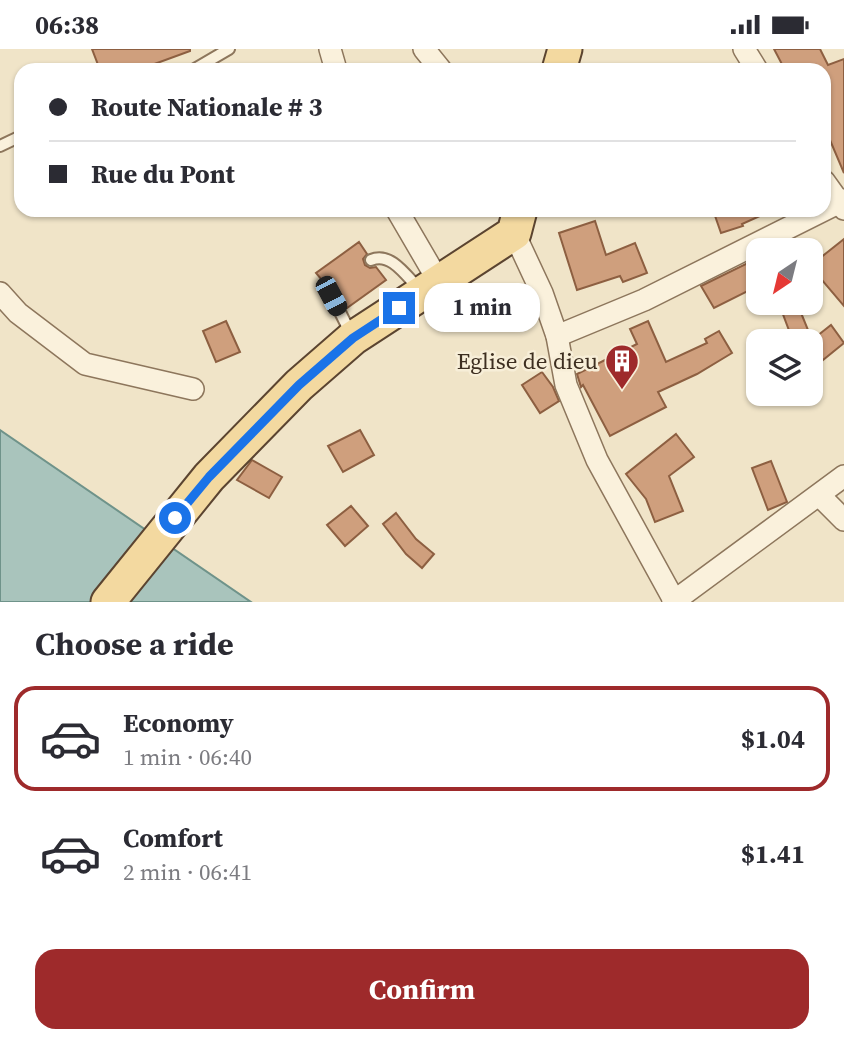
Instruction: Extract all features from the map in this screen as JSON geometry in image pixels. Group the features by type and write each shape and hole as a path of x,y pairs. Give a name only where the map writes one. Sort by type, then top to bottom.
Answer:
{"main road":[{"path":"108,602 209,477 299,385 353,338 431,288 517,222"}],"street":[{"path":"424,49 435,63"},
{"path":"831,190 842,204"},
{"path":"400,217 431,288"},
{"path":"557,336 644,300 815,217"},
{"path":"517,222 557,336 566,385 597,460 674,602 844,476"},
{"path":"0,293 18,313 85,364 193,389"},
{"path":"820,496 844,520"}],"lane":[{"path":"205,63 229,49"},
{"path":"371,260 380,256 388,258 431,288"},
{"path":"330,292 353,338"}],"water":[{"path":"0,430 251,602 0,602"}],"building":[{"path":"92,49 190,49 157,63 97,63"},
{"path":"774,49 820,49 827,63 781,63"},
{"path":"844,59 844,173 831,142 831,64"},
{"path":"715,217 758,217 742,224 743,226 721,233"},
{"path":"595,221 606,255 635,243 647,273 623,282 620,276 577,290 559,233"},
{"path":"844,239 844,306 823,281 823,256"},
{"path":"359,242 367,254 363,259 365,265 376,267 386,280 347,308 337,288 331,284 326,285 316,273"},
{"path":"746,264 746,292 714,308 701,286"},
{"path":"783,315 802,315 808,329 788,329"},
{"path":"226,321 240,352 216,362 203,331"},
{"name":"Eglise de dieu","path":"648,321 666,362 707,343 705,339 719,331 732,353 697,374 658,392 666,407 610,436 583,385 581,387 577,374 637,344 630,329"},
{"path":"831,325 844,343 823,360 823,331"},
{"path":"542,372 559,401 540,413 522,385"},
{"path":"360,430 374,455 343,472 328,446"},
{"path":"676,434 694,457 669,476 683,511 655,522 646,499 626,474"},
{"path":"252,460 282,477 269,498 237,480"},
{"path":"771,461 787,502 768,510 752,468"},
{"path":"351,506 368,526 345,546 327,525"},
{"path":"396,513 416,539 434,554 422,568 406,554 383,524"}],"place":[{"name":"Eglise de dieu","path":"622,391"}],"route":[{"path":"175,518 209,477 299,385 353,338 399,308"}]}
